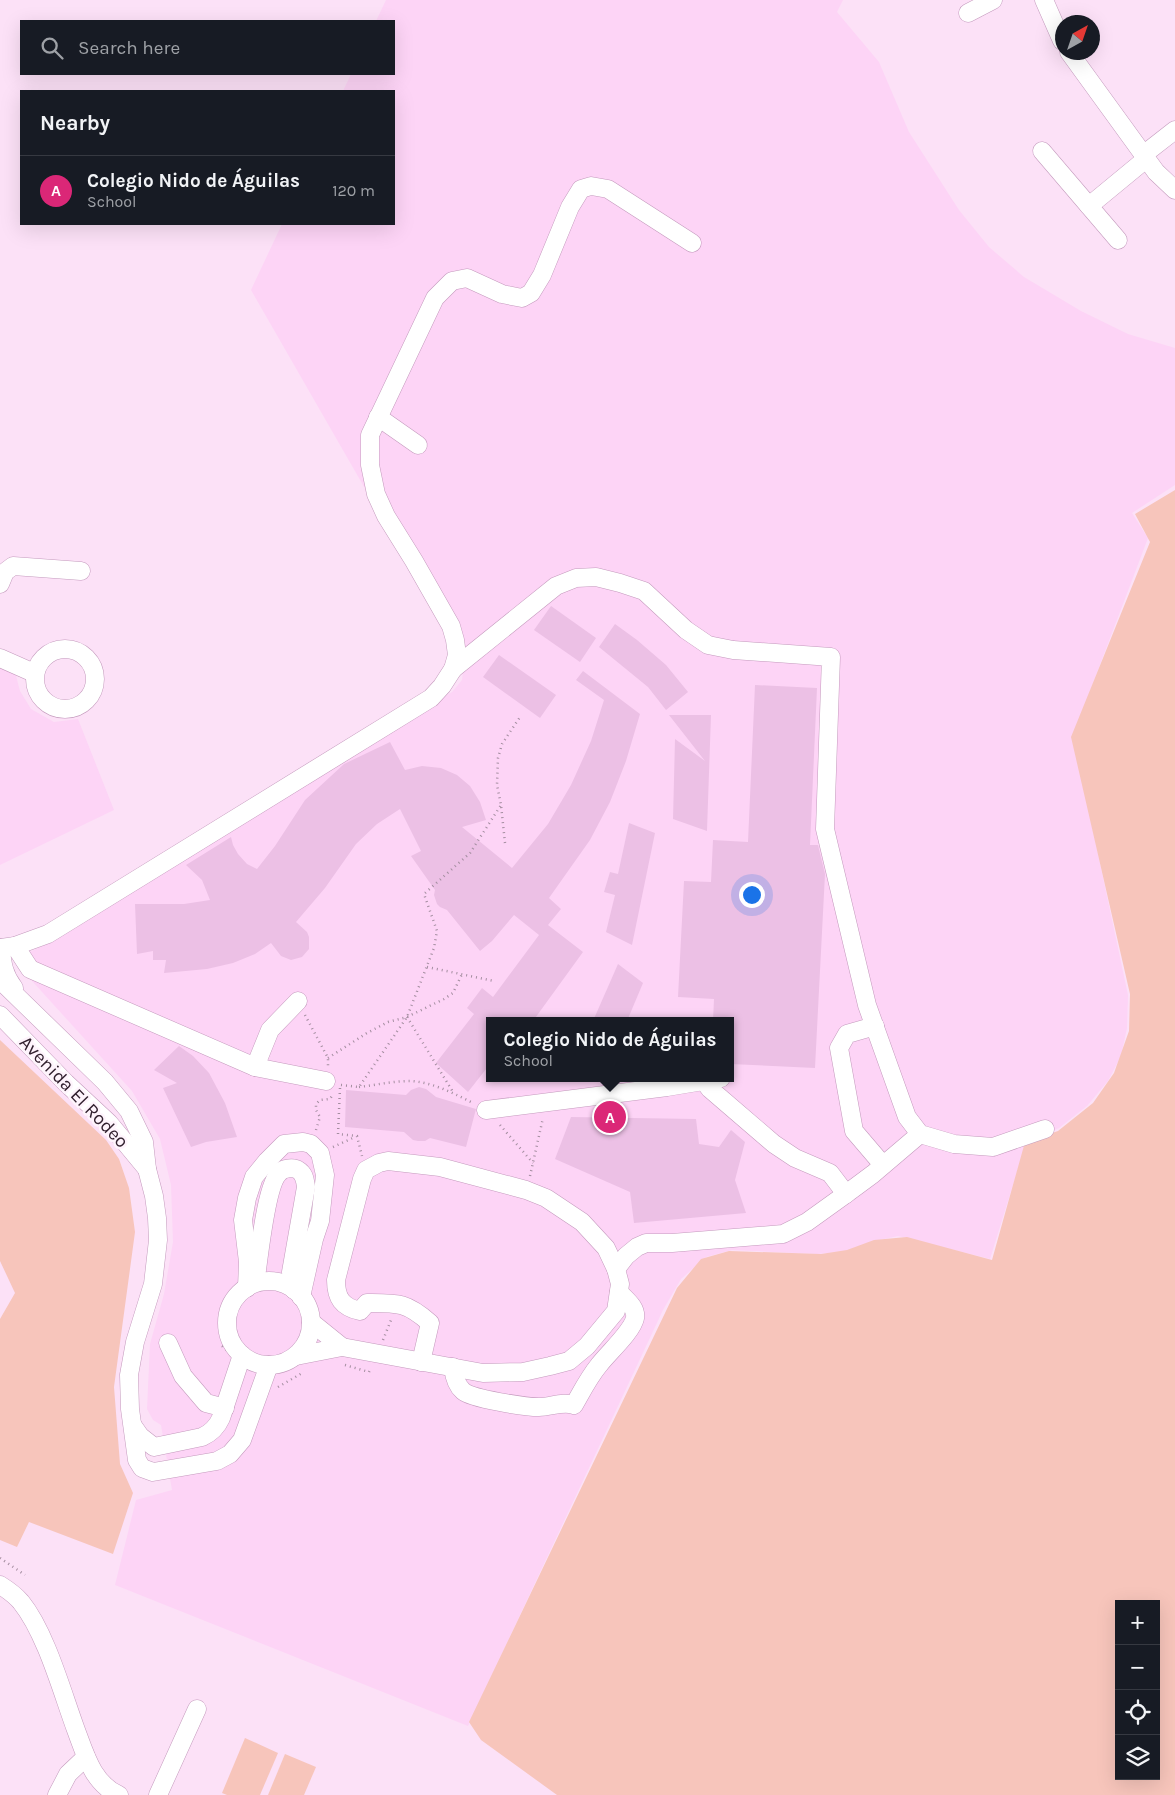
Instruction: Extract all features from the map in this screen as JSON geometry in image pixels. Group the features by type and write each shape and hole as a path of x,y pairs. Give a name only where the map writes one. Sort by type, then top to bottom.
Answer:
{"street":[{"path":"968,13 993,0"},
{"path":"1044,0 1055,25"},
{"path":"1075,60 1145,157 1165,182 1175,190"},
{"path":"1089,206 1175,130"},
{"path":"1042,151 1118,240"},
{"path":"5,947 48,934 431,698 448,678 457,655 451,626 386,516 376,494 370,465 370,435 435,298 452,281 468,278 502,294 522,298 531,293 542,276 570,206 581,190 591,186 608,189 692,243"},
{"path":"378,417 418,445"},
{"path":"0,584 4,572 13,566 80,571"},
{"path":"453,669 556,586 576,578 596,577 644,591 670,616 708,645 732,650 831,657 825,829 867,1005 907,1117 920,1134 954,1144 993,1147 1045,1129"},
{"path":"0,658 34,674"},
{"path":"5,947 2,966 7,979 28,1007"},
{"path":"5,947 30,969 255,1067 333,1083"},
{"name":"Avenida El Rodeo","path":"0,980 105,1082 129,1111 144,1142 147,1169 154,1196 158,1240 153,1284 131,1358 129,1392 136,1460 142,1468 153,1472 217,1461 230,1454 242,1440 268,1365"},
{"path":"255,1067 270,1030 298,1001"},
{"name":"Avenida El Rodeo","path":"0,1015 109,1123 147,1169"},
{"path":"0,1024 22,1038"},
{"path":"875,1026 846,1034 838,1048 854,1131 883,1165"},
{"path":"486,1110 667,1088 701,1082"},
{"path":"712,1082 710,1089 774,1144 796,1158 830,1173 846,1194"},
{"path":"109,1123 122,1120 129,1111"},
{"path":"616,1269 626,1256 637,1247 646,1243 672,1243 783,1234 807,1222 846,1194 920,1134"},
{"path":"251,1286 243,1220 247,1198 254,1177 266,1161 284,1144 294,1142 316,1149 325,1175 320,1220 298,1293"},
{"path":"296,1356 378,1354 421,1362 453,1367 483,1373 523,1372 569,1361 587,1346 616,1311 620,1284 616,1269 606,1248 582,1222 546,1198 526,1190 440,1167 388,1162 379,1163 366,1170 336,1280 336,1290 340,1302 354,1310 360,1311 367,1303 398,1304 409,1306 430,1323 421,1362"},
{"path":"251,1286 265,1215 274,1181 280,1172 291,1168 298,1170 304,1176 306,1187 292,1272 298,1293 306,1304 311,1322 309,1335 304,1346 296,1356 283,1363 268,1365 254,1362 242,1355 232,1343 229,1335 228,1318 234,1301 251,1286 276,1282 286,1285 298,1293"},
{"path":"453,1367 454,1378 462,1391 473,1397 539,1407 568,1403 574,1405 599,1364 631,1326 635,1317 632,1306 619,1292"},
{"path":"311,1322 340,1355"},
{"path":"168,1343 183,1376 206,1403 226,1402 237,1398 247,1404 250,1413"},
{"path":"133,1425 146,1442 154,1447 202,1437 208,1434 218,1425 242,1355"},
{"path":"0,1586 20,1600 33,1620 86,1757 106,1787 119,1795"},
{"path":"158,1795 197,1709"},
{"path":"57,1795 68,1774 86,1757"}],"path":[{"path":"505,843 498,785 498,758 502,744 520,717"},
{"path":"359,1087 407,1017 434,948 437,930 424,894 470,853 501,805"},
{"path":"427,967 494,981"},
{"path":"328,1058 381,1026 407,1017 444,999 452,993 462,974"},
{"path":"298,1001 328,1058 333,1083 338,1134 357,1136"},
{"path":"407,1017 453,1092"},
{"path":"333,1083 359,1087 410,1081 426,1083 453,1092 486,1110 533,1163"},
{"path":"333,1083 330,1098 320,1100 316,1104 316,1110 320,1117 316,1149 357,1136"},
{"path":"526,1190 546,1102"},
{"path":"357,1136 366,1170"},
{"path":"340,1355 369,1372 398,1304"},
{"path":"275,1389 309,1368"},
{"path":"0,1558 25,1575"}],"shaded area":[{"path":"386,0 843,0 837,12 879,62 909,132 959,210 989,247 1024,277 1081,311 1128,334 1175,348 1175,485 1132,513 1148,538 1073,736 1128,995 1127,1028 1121,1056 1108,1081 1087,1106 1059,1128 1026,1143 990,1259 898,1236 875,1241 849,1251 818,1254 732,1250 706,1257 681,1279 663,1310 468,1726 115,1585 136,1500 172,1490 161,1425 153,1420 147,1409 150,1344 164,1294 173,1242 171,1185 160,1139 132,1091 13,960 61,937 452,692 462,680 465,653 367,492 251,290 282,225 395,225 395,90 343,90 351,75 395,75 395,20 376,20"},
{"path":"1175,490 1175,1795 557,1795 481,1740 469,1722 677,1288 701,1259 729,1251 821,1254 847,1250 874,1240 907,1237 992,1260 1025,1142 1058,1131 1093,1103 1114,1073 1129,1031 1130,994 1071,737 1150,542 1135,514"},
{"path":"0,664 14,668 20,691 31,709 54,722 78,719 114,810 0,865"},
{"path":"0,1040 106,1140 119,1159 129,1188 135,1232 114,1387 120,1464 133,1493 113,1554 29,1522 17,1547 0,1540 0,1319 15,1293 0,1261"},
{"path":"245,1738 278,1753 260,1795 227,1795 222,1793"},
{"path":"285,1754 316,1767 304,1795 268,1795"}],"building":[{"path":"551,606 596,638 580,662 534,630"},
{"path":"615,624 666,665 688,692 666,710 648,687 599,647"},
{"path":"499,655 556,695 540,718 483,677"},
{"path":"583,671 640,714 626,761 610,802 590,840 549,898 561,909 548,925 583,952 536,1017 486,1017 486,1069 468,1092 436,1063 474,1014 467,1008 482,988 493,997 539,935 514,915 492,941 480,951 447,910 437,904 434,895 435,890 411,856 421,851 400,809 377,824 356,844 325,888 296,922 307,932 309,937 309,949 302,957 291,960 281,956 271,943 255,954 233,963 207,969 164,973 166,960 153,960 153,951 137,954 135,904 184,904 210,900 202,880 186,865 231,837 238,854 247,864 257,869 275,846 305,800 344,764 390,742 405,770 422,766 441,768 457,775 470,786 480,802 486,820 462,827 512,868 548,824 571,785 591,741 604,700 576,680"},
{"path":"755,685 817,688 810,845 818,845 825,874 815,1068 734,1064 734,1017 713,1017 714,999 678,997 684,881 711,882 713,840 748,842"},
{"path":"669,715 711,715 707,831 673,819 675,739 705,761"},
{"path":"629,823 655,833 632,945 606,932 615,895 604,892 610,872 618,874"},
{"path":"618,964 643,983 629,1017 595,1017"},
{"path":"179,1046 193,1056 209,1073 225,1103 237,1137 206,1142 191,1147 163,1088 177,1083 154,1070"},
{"path":"419,1087 426,1089 436,1097 476,1109 466,1147 430,1138 425,1141 413,1140 404,1132 345,1127 346,1090 406,1095 411,1090"},
{"path":"571,1117 696,1119 699,1144 719,1147 731,1130 745,1142 735,1180 746,1213 634,1223 630,1192 555,1159"}],"place":[{"name":"Colegio Nido de Águilas","path":"610,1117"}]}
